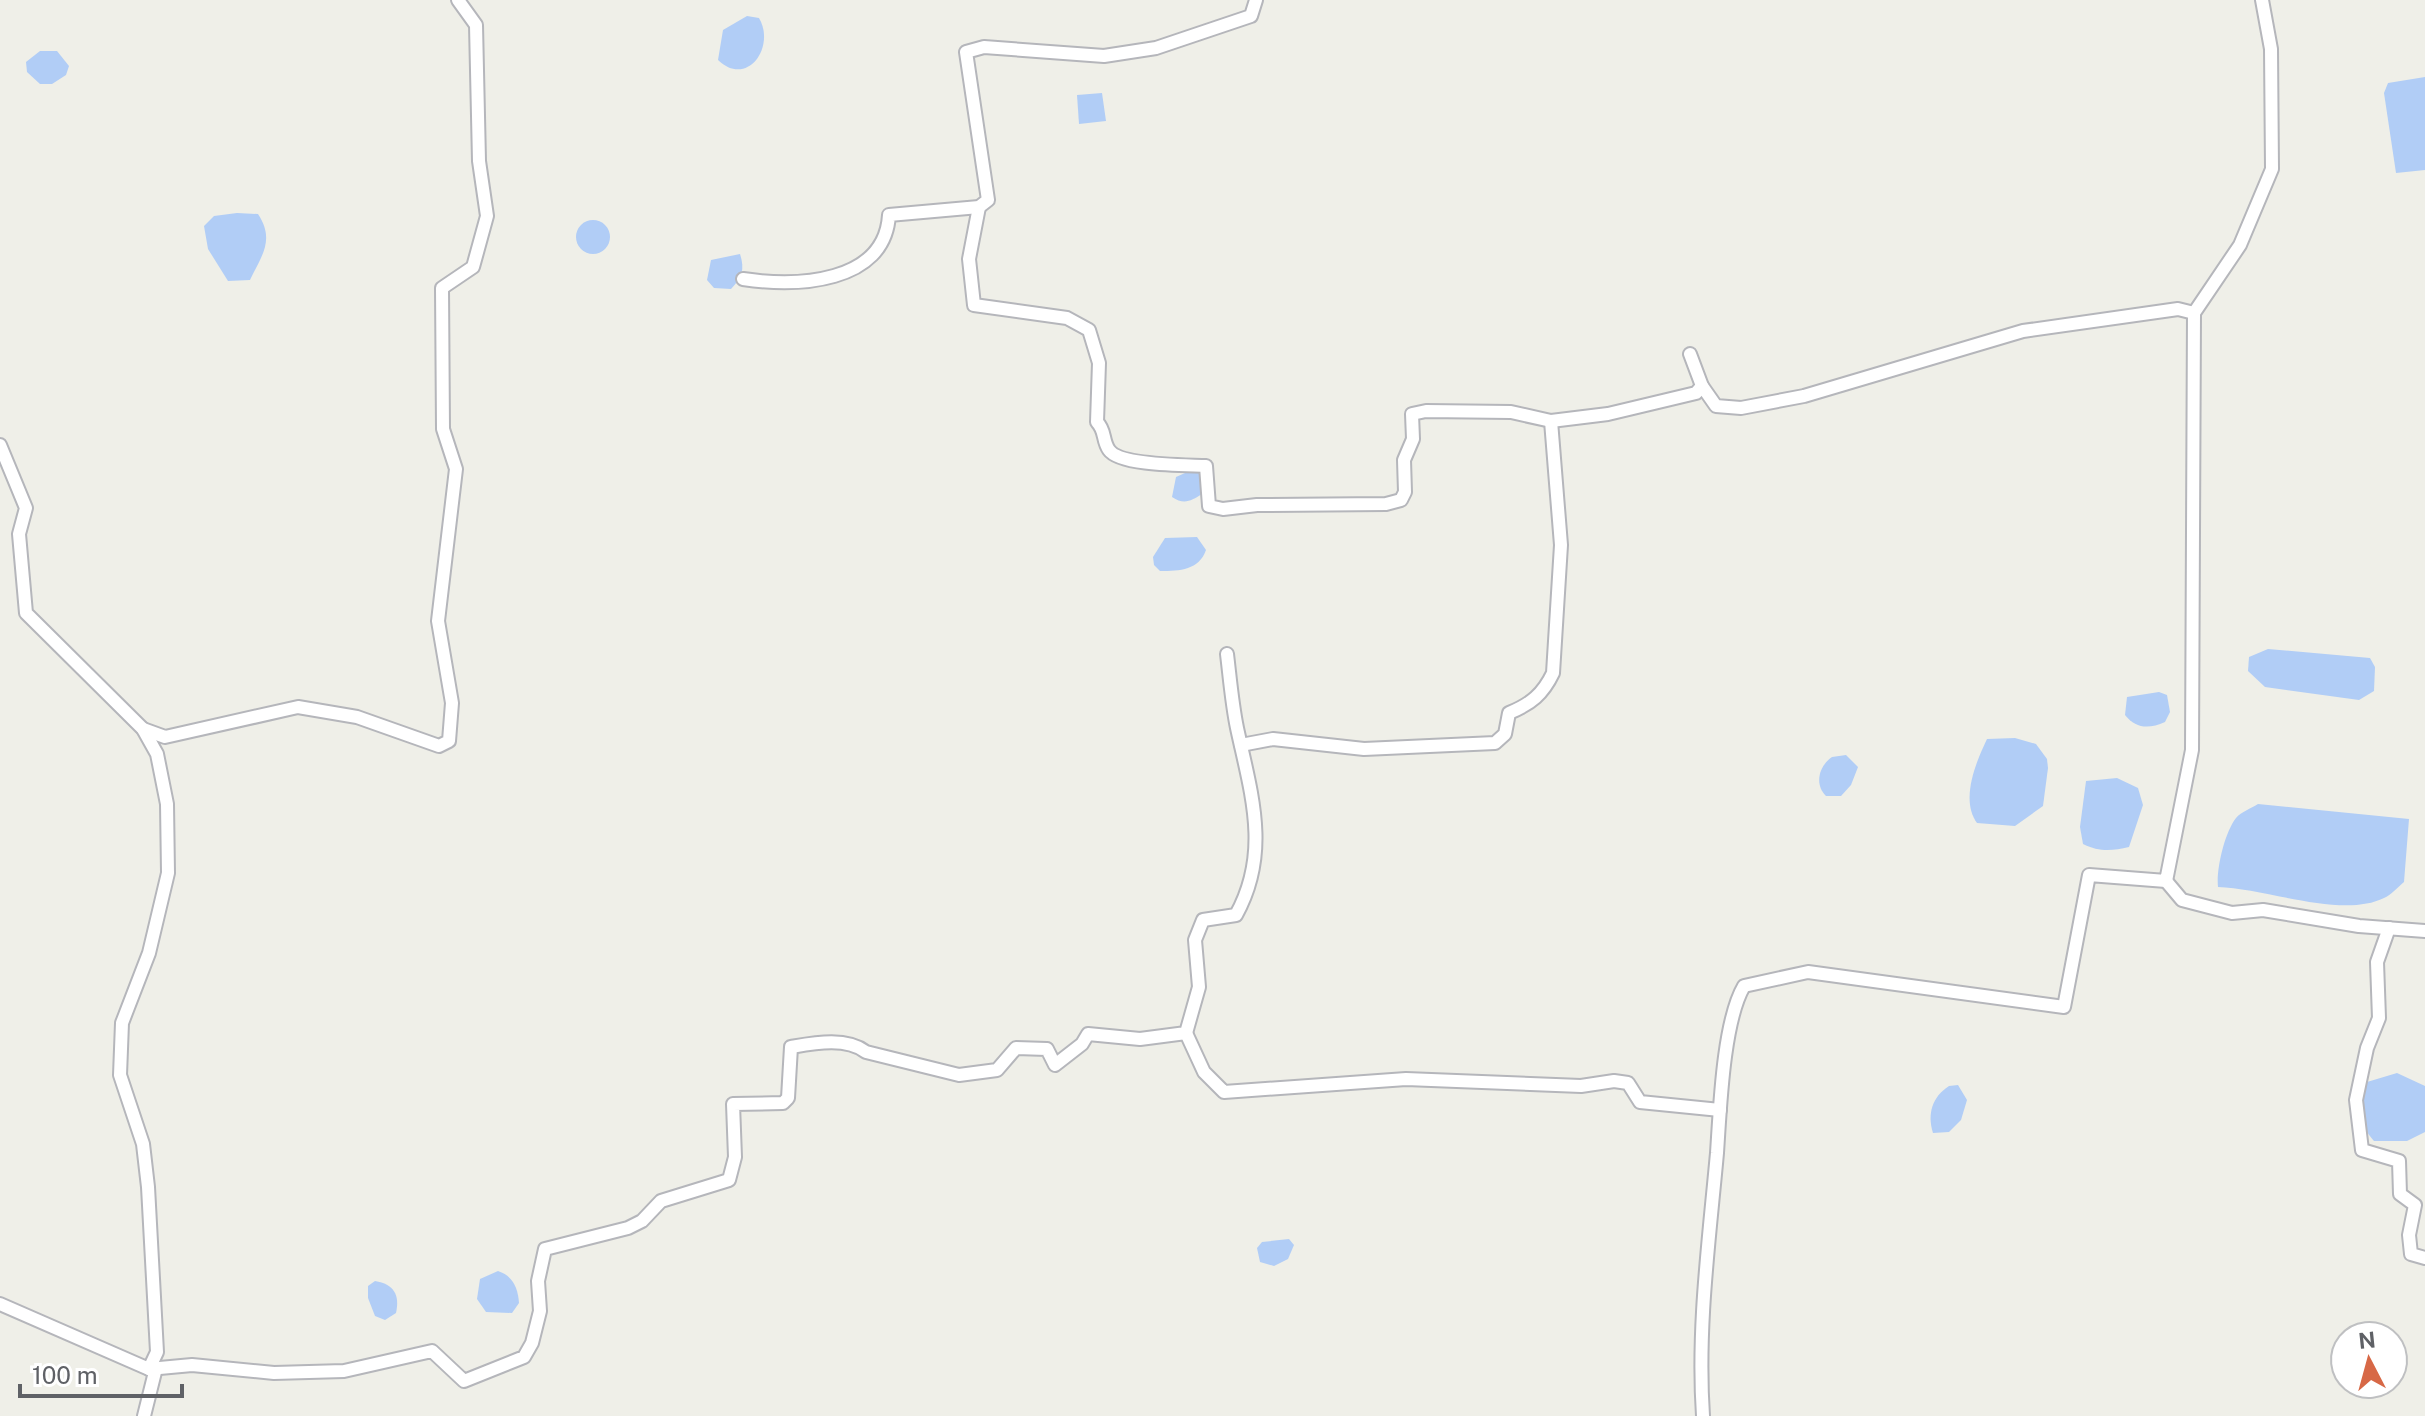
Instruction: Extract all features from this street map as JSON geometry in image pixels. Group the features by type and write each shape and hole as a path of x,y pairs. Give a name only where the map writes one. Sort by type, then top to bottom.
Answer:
{"street":[{"path":"143,729 165,737 298,707 357,717 439,746 449,741 452,703 438,621 456,469 443,429 442,288 473,267 487,216 479,161 476,25 458,0"},
{"path":"743,279 772,283 825,279 848,272 872,255 888,236 889,215 979,207 988,200 966,52 984,47 1104,56 1156,48 1251,16 1256,0"},
{"path":"2166,881 2192,750 2194,313 2240,245 2272,169 2271,49 2262,0"},
{"path":"979,207 969,259 974,305 1067,318 1089,330 1099,363 1097,422 1104,429 1109,450 1121,460 1206,466 1209,506 1223,509 1257,505 1386,504 1401,500 1405,492 1404,460 1413,439 1412,414 1426,411 1511,412 1551,421 1608,414 1696,393 1702,386"},
{"path":"1690,354 1702,386 1716,406 1741,408 1831,389 2023,331 2178,309 2194,313"},
{"path":"1241,745 1273,739 1364,749 1461,745 1476,741 1495,743 1505,734 1509,713 1538,696 1553,673 1561,545 1551,421"},
{"path":"0,445 26,508 19,534 26,613 143,729 157,754 167,804 170,843 168,873 149,953 122,1023 120,1075 143,1144 148,1187 157,1352 149,1369"},
{"path":"1227,654 1258,838 1250,883 1236,915 1203,920 1195,940 1199,987 1186,1033 1204,1072 1224,1092 1406,1079 1581,1086 1614,1081 1628,1083 1640,1102 1720,1110"},
{"path":"1703,1416 1699,1362 1720,1110 1734,1002 1744,986 1808,972 2064,1007 2089,875 2166,881 2182,900 2232,913 2263,910 2425,931"},
{"path":"2389,928 2377,962 2379,1018 2367,1048 2356,1100 2362,1150 2399,1161 2400,1194 2415,1205 2409,1235 2411,1254 2425,1258"},
{"path":"149,1369 192,1365 274,1373 344,1371 432,1351 458,1378 479,1377 524,1357 532,1343 540,1311 538,1281 545,1249 628,1228 642,1221 661,1201 729,1180 735,1157 733,1104 783,1103 788,1098 791,1047 830,1043 856,1045 866,1052 959,1075 997,1070 1016,1048 1047,1049 1055,1065 1082,1044 1088,1034 1140,1039 1186,1033"},
{"path":"0,1304 155,1372 144,1416"}],"water":[{"path":"747,16 759,18 764,41 761,51 748,67 729,67 718,60 723,30"},
{"path":"40,51 57,51 69,66 66,75 52,84 40,84 27,72 26,62"},
{"path":"2425,77 2425,170 2396,173 2384,93 2388,83"},
{"path":"1102,93 1106,121 1079,124 1077,95"},
{"path":"258,214 266,240 250,280 228,281 208,249 204,226 214,216"},
{"path":"593,220 605,225 610,237 605,249 593,254 581,249 576,237 581,225"},
{"path":"740,254 742,269 735,285 731,289 714,288 707,280 711,260"},
{"path":"1194,469 1200,474 1202,494 1187,501 1172,497 1176,477"},
{"path":"1197,537 1206,550 1199,562 1181,570 1160,571 1154,565 1153,557 1165,538"},
{"path":"2268,649 2370,658 2375,667 2374,691 2359,700 2265,687 2248,671 2249,657"},
{"path":"2159,692 2167,695 2170,712 2165,722 2143,726 2125,715 2127,697"},
{"path":"2015,738 2036,744 2047,759 2043,806 2015,826 1977,823 1972,814 1970,792 1987,739"},
{"path":"1846,755 1858,767 1851,785 1841,796 1826,796 1819,781 1821,770 1832,757"},
{"path":"2117,778 2138,788 2143,805 2129,847 2106,850 2083,844 2080,827 2086,781"},
{"path":"2258,804 2409,819 2404,882 2384,898 2367,904 2347,905 2218,887 2218,871 2228,832 2238,816"},
{"path":"2397,1073 2425,1086 2425,1132 2407,1141 2374,1141 2365,1127 2362,1113 2367,1082"},
{"path":"1958,1085 1967,1100 1961,1120 1949,1132 1933,1133 1931,1113 1935,1101 1943,1090"},
{"path":"1289,1239 1294,1245 1288,1259 1274,1266 1260,1262 1257,1248 1262,1242"},
{"path":"498,1271 511,1279 516,1288 519,1303 512,1313 486,1312 477,1299 480,1279"},
{"path":"375,1281 387,1285 396,1296 396,1313 385,1320 375,1316 368,1298 368,1286"}]}
